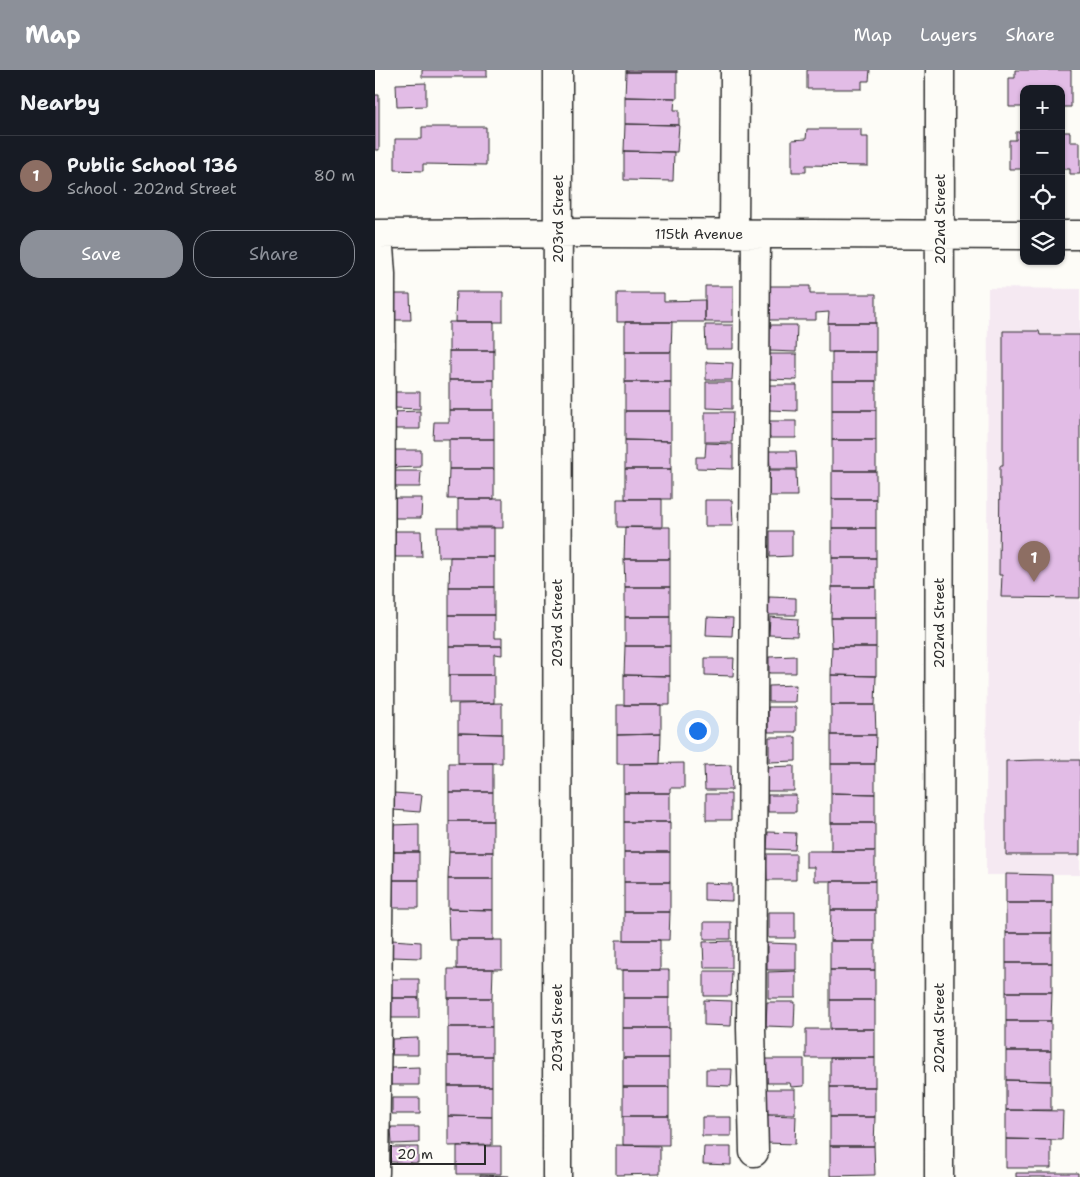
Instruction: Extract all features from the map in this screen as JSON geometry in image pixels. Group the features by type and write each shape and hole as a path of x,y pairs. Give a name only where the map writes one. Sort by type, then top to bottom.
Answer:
{"street":[{"name":"203rd Street","path":"557,1177 558,70"},
{"path":"735,70 745,234 753,1152"},
{"name":"202nd Street","path":"939,1177 940,70"},
{"name":"115th Avenue","path":"377,234 1020,235"},
{"path":"375,1172 380,766 381,274 377,234"},
{"path":"1065,235 1080,236"}],"shaded area":[{"path":"988,288 1080,289 1080,875 986,875"}],"building":[{"path":"422,70 487,70 487,77 422,77"},
{"path":"626,70 677,70 677,72 626,72"},
{"path":"807,70 870,70 869,81 862,81 862,89 807,89"},
{"path":"1015,70 1071,70 1071,107 1065,107 1065,85 1020,85 1020,107 1009,107 1009,78 1015,78"},
{"path":"626,72 677,72 677,98 625,97"},
{"path":"426,83 426,106 397,107 396,84"},
{"path":"375,95 379,95 379,150 375,150"},
{"path":"625,97 675,98 674,110 679,110 679,125 625,124"},
{"path":"625,124 679,125 677,152 624,151"},
{"path":"422,127 486,127 486,165 423,164 423,171 395,170 395,139 422,139"},
{"path":"807,129 861,129 861,137 868,137 868,166 806,165 806,172 792,172 792,140 806,139"},
{"path":"1016,132 1020,132 1020,169 1009,169 1009,140 1016,140"},
{"path":"1065,132 1070,132 1070,142 1080,142 1080,174 1070,174 1070,169 1065,169"},
{"path":"624,151 674,152 673,181 624,180"},
{"path":"705,286 733,286 733,322 705,322"},
{"path":"769,286 810,286 810,294 876,294 876,323 828,323 829,312 816,313 816,320 769,320"},
{"path":"456,292 503,292 503,322 455,322"},
{"path":"617,293 664,293 664,301 705,300 705,322 617,322"},
{"path":"392,294 410,294 411,320 393,320"},
{"path":"449,322 494,322 494,351 449,351"},
{"path":"625,322 672,322 671,352 625,352"},
{"path":"828,323 876,323 876,352 828,352"},
{"path":"705,325 733,325 733,349 706,349"},
{"path":"769,325 797,325 796,352 769,351"},
{"path":"1003,331 1039,331 1040,335 1080,335 1080,598 1001,597 1002,575 999,575 1000,466 1003,466"},
{"path":"449,351 494,351 494,380 449,380"},
{"path":"625,352 671,352 671,382 625,382"},
{"path":"832,352 876,352 876,381 832,381"},
{"path":"769,354 797,354 797,380 768,379"},
{"path":"706,362 733,363 732,380 706,380"},
{"path":"449,380 494,380 494,410 449,410"},
{"path":"832,381 876,381 876,410 832,410"},
{"path":"625,382 671,382 671,411 625,411"},
{"path":"706,382 732,382 732,409 706,408"},
{"path":"769,385 797,385 797,411 769,410"},
{"path":"395,392 420,392 420,409 395,408"},
{"path":"449,410 494,410 494,439 433,439 434,422 449,422"},
{"path":"832,410 876,410 876,440 832,440"},
{"path":"420,411 420,429 393,429 393,412"},
{"path":"625,411 671,411 671,441 625,440"},
{"path":"705,412 733,412 732,442 705,442"},
{"path":"769,421 796,421 796,438 769,438"},
{"path":"449,439 494,439 494,469 449,469"},
{"path":"625,440 671,441 671,469 625,469"},
{"path":"832,440 876,440 876,471 832,471"},
{"path":"706,443 733,444 733,469 696,468 696,457 705,457"},
{"path":"393,450 421,450 421,467 392,468"},
{"path":"769,451 796,451 797,469 770,469"},
{"path":"449,469 494,469 494,499 448,499"},
{"path":"625,469 671,469 671,499 625,499"},
{"path":"769,470 796,470 797,496 769,496"},
{"path":"394,471 421,471 420,487 394,487"},
{"path":"832,471 876,471 876,499 832,499"},
{"path":"394,498 422,498 421,518 393,518"},
{"path":"458,499 503,499 503,528 458,528"},
{"path":"617,499 662,499 662,528 617,527"},
{"path":"832,499 876,499 876,528 832,528"},
{"path":"705,500 732,500 733,526 705,526"},
{"path":"437,527 494,527 494,557 438,557"},
{"path":"625,527 670,527 670,559 624,559"},
{"path":"832,528 876,528 876,558 832,558"},
{"path":"392,531 421,531 422,557 393,557"},
{"path":"770,531 792,531 792,556 770,557"},
{"path":"450,557 494,557 494,587 449,587"},
{"path":"832,558 876,558 876,587 832,587"},
{"path":"624,559 670,559 670,587 625,587"},
{"path":"449,587 494,587 494,615 449,615"},
{"path":"625,587 670,587 670,617 625,617"},
{"path":"832,587 876,587 876,618 831,618"},
{"path":"769,597 796,598 796,615 768,615"},
{"path":"449,615 494,615 494,638 502,638 502,646 449,646"},
{"path":"625,617 670,617 670,646 625,646"},
{"path":"707,617 733,618 732,636 706,635"},
{"path":"770,617 798,619 797,636 769,635"},
{"path":"831,618 876,618 876,647 832,647"},
{"path":"449,646 502,646 502,655 494,654 494,675 449,675"},
{"path":"625,646 670,646 670,676 624,675"},
{"path":"832,647 876,647 876,676 831,675"},
{"path":"796,656 796,673 769,673 769,657"},
{"path":"705,658 734,658 733,676 705,675"},
{"path":"449,675 494,675 494,703 449,703"},
{"path":"624,675 670,676 670,705 624,705"},
{"path":"831,675 876,676 875,705 831,705"},
{"path":"796,685 795,702 769,702 769,686"},
{"path":"502,703 502,734 458,733 458,704"},
{"path":"617,705 661,705 661,734 617,735"},
{"path":"831,705 875,705 876,735 831,735"},
{"path":"768,707 796,707 796,732 768,732"},
{"path":"458,733 502,734 502,763 458,763"},
{"path":"661,734 660,764 617,764 617,735"},
{"path":"831,735 876,735 875,764 831,764"},
{"path":"769,737 796,737 796,761 769,762"},
{"path":"1080,760 1080,855 1006,855 1006,761"},
{"path":"449,763 493,763 493,792 449,792"},
{"path":"684,763 684,788 670,788 670,793 624,793 624,764"},
{"path":"831,764 875,764 875,794 831,793"},
{"path":"731,765 732,790 705,790 704,766"},
{"path":"794,766 794,791 764,791 764,767"},
{"path":"449,792 493,792 493,821 449,821"},
{"path":"394,793 422,795 420,812 393,810"},
{"path":"624,793 670,793 670,822 624,822"},
{"path":"831,793 875,794 875,823 831,823"},
{"path":"706,794 731,794 731,820 706,820"},
{"path":"768,795 796,795 796,812 768,812"},
{"path":"449,821 493,821 493,852 449,852"},
{"path":"624,822 670,822 670,852 624,852"},
{"path":"831,823 875,823 875,851 831,851"},
{"path":"419,824 419,852 393,852 393,825"},
{"path":"768,832 796,833 795,850 767,849"},
{"path":"806,851 875,851 875,881 814,881 814,867 806,867"},
{"path":"393,852 419,852 419,880 393,880"},
{"path":"449,852 493,852 493,879 448,879"},
{"path":"624,852 670,852 670,882 624,882"},
{"path":"766,854 796,854 796,880 767,880"},
{"path":"1006,874 1052,875 1052,903 1006,903"},
{"path":"448,879 493,879 493,910 448,909"},
{"path":"393,880 419,880 419,908 393,908"},
{"path":"831,881 875,881 875,910 831,910"},
{"path":"624,882 670,882 670,912 624,912"},
{"path":"704,883 732,884 732,901 704,900"},
{"path":"1006,903 1052,903 1052,933 1006,933"},
{"path":"448,909 493,910 493,940 449,940"},
{"path":"831,910 875,910 875,941 830,941"},
{"path":"624,912 670,912 669,940 624,940"},
{"path":"768,912 795,912 795,938 768,938"},
{"path":"704,922 731,922 731,939 704,939"},
{"path":"1006,933 1052,933 1052,963 1006,963"},
{"path":"392,940 421,942 421,958 391,957"},
{"path":"457,940 502,940 502,969 457,969"},
{"path":"616,940 660,940 660,970 616,970"},
{"path":"732,941 732,968 704,968 703,942"},
{"path":"830,941 875,941 875,970 830,970"},
{"path":"767,943 796,944 796,970 767,970"},
{"path":"1006,963 1052,963 1052,992 1006,992"},
{"path":"448,969 493,969 492,998 448,998"},
{"path":"623,970 669,970 669,998 623,998"},
{"path":"830,970 875,970 875,1000 830,1000"},
{"path":"704,971 732,971 731,996 704,996"},
{"path":"796,971 796,998 768,998 768,972"},
{"path":"391,979 419,979 419,998 391,998"},
{"path":"1006,992 1052,992 1051,1021 1006,1021"},
{"path":"391,998 419,998 419,1018 391,1018"},
{"path":"448,998 492,998 492,1027 448,1027"},
{"path":"623,998 669,998 669,1028 623,1028"},
{"path":"704,1000 732,1001 731,1026 704,1025"},
{"path":"830,1000 875,1000 875,1029 830,1029"},
{"path":"767,1002 795,1002 794,1027 766,1026"},
{"path":"1006,1021 1051,1021 1051,1051 1006,1051"},
{"path":"448,1027 492,1027 492,1056 448,1056"},
{"path":"623,1028 669,1028 669,1058 623,1058"},
{"path":"806,1029 875,1029 875,1058 806,1058"},
{"path":"418,1038 418,1055 392,1055 392,1039"},
{"path":"1006,1051 1051,1051 1051,1081 1006,1080"},
{"path":"448,1056 492,1056 492,1086 448,1086"},
{"path":"623,1058 669,1058 669,1087 623,1087"},
{"path":"830,1058 875,1058 875,1087 830,1087"},
{"path":"765,1059 804,1059 804,1086 791,1087 790,1083 766,1083"},
{"path":"419,1067 419,1085 391,1085 391,1068"},
{"path":"706,1069 732,1069 731,1086 706,1085"},
{"path":"1006,1080 1051,1081 1051,1110 1006,1110"},
{"path":"448,1086 492,1086 492,1117 448,1116"},
{"path":"623,1087 669,1087 669,1116 623,1116"},
{"path":"830,1087 875,1087 875,1117 830,1117"},
{"path":"767,1089 795,1089 795,1114 767,1114"},
{"path":"392,1098 420,1098 420,1114 392,1114"},
{"path":"1006,1110 1063,1111 1062,1140 1006,1139"},
{"path":"766,1115 796,1116 795,1144 766,1143"},
{"path":"448,1116 492,1117 492,1145 448,1146"},
{"path":"623,1116 669,1116 669,1145 623,1145"},
{"path":"702,1117 731,1117 731,1136 702,1136"},
{"path":"830,1117 875,1117 874,1146 830,1146"},
{"path":"391,1127 419,1127 419,1143 392,1144"},
{"path":"1006,1139 1051,1140 1051,1168 1006,1168"},
{"path":"616,1145 660,1146 660,1174 616,1175"},
{"path":"457,1146 501,1146 501,1174 457,1174"},
{"path":"830,1146 874,1146 875,1175 830,1176"},
{"path":"391,1147 418,1147 418,1163 390,1162"},
{"path":"704,1147 731,1147 731,1165 703,1164"},
{"path":"1016,1173 1078,1173 1078,1177 1016,1177"},
{"path":"480,1175 509,1176 509,1177 480,1177"}],"place":[{"name":"Public School 136","path":"1034,582"}]}
